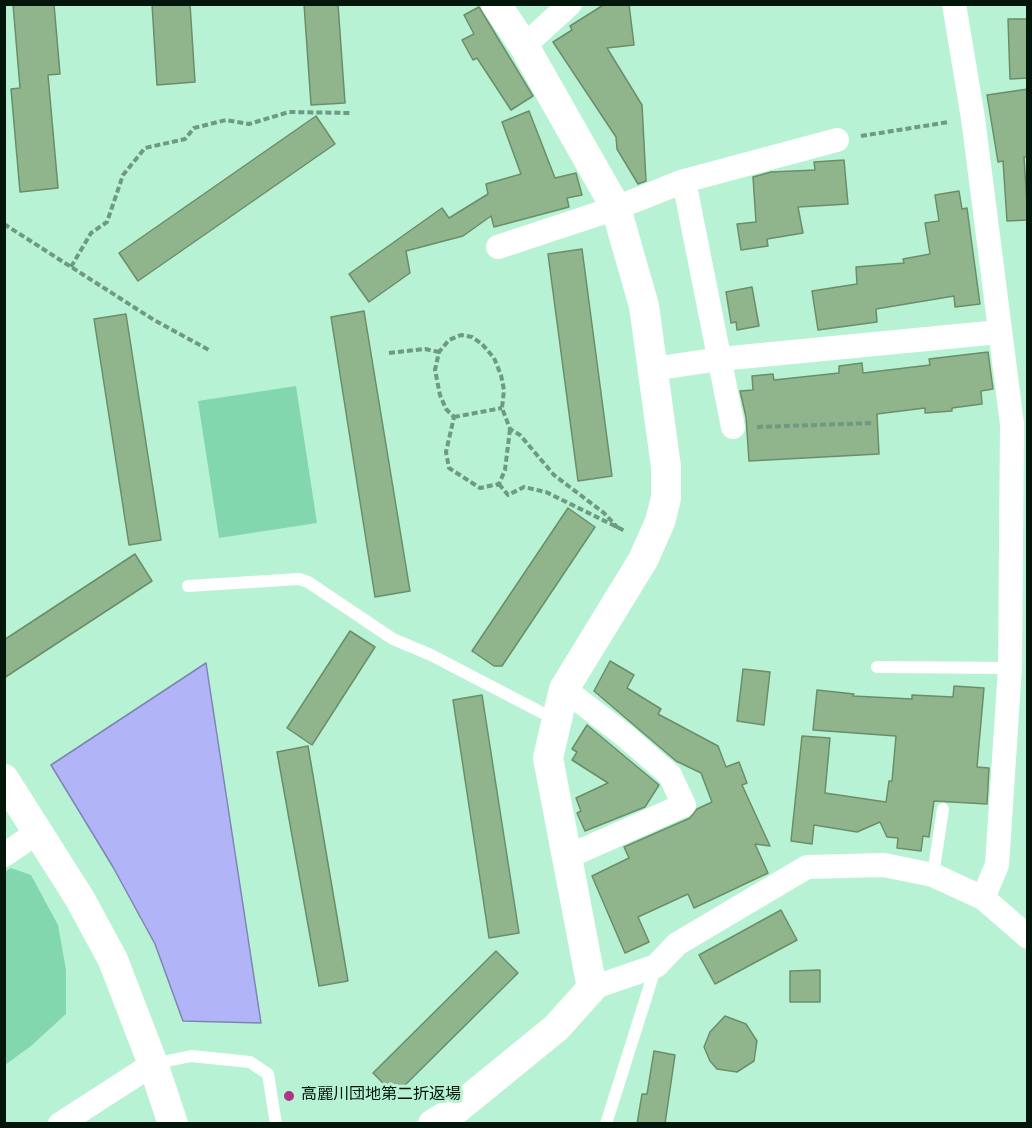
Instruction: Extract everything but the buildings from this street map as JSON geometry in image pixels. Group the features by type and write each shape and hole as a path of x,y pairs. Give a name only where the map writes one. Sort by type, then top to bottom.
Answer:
{"street":[{"path":"496,4 524,46 616,208 644,306 666,467 666,498 650,543 643,560 564,689 548,758 592,988"},
{"path":"524,46 570,4"},
{"path":"961,6 1012,424 1010,668 997,865 983,898"},
{"path":"498,247 616,208 684,181 837,140"},
{"path":"684,181 733,427"},
{"path":"653,369 720,359 999,332"},
{"path":"564,689 624,735 670,775 684,805 567,857"},
{"path":"4,779 113,960 153,1064 173,1124"},
{"path":"4,855 38,832"},
{"path":"433,1124 453,1112 556,1028 592,988 656,966 677,944 807,867 884,865 933,875 983,898 1028,937"},
{"path":"60,1124 153,1064"}],"lane":[{"path":"188,586 299,579 308,582 393,639 432,655 557,721"},
{"path":"877,667 1010,668"},
{"path":"933,875 943,809"},
{"path":"606,1124 656,966"},
{"path":"153,1064 191,1056 250,1062 268,1074 276,1124"}],"path":[{"path":"71,267 91,233 107,222 113,212 116,190 123,175 145,148 185,139 194,128 226,120 249,124 290,112 351,113"},
{"path":"837,140 973,118"},
{"path":"4,224 154,320 209,350"},
{"path":"454,417 446,409 440,395 435,370 438,351 449,340 461,335 472,337 482,344 494,358 501,375 502,408 510,429 505,470 499,484"},
{"path":"389,352 425,349 438,351"},
{"path":"454,417 502,408"},
{"path":"454,417 446,452 449,468 480,488 499,484"},
{"path":"733,427 873,423"},
{"path":"510,429 520,435 554,476 604,513 618,528"},
{"path":"499,484 508,495 524,488 546,492 650,543"}],"green space":[{"path":"296,386 317,523 219,538 198,401"},
{"path":"11,868 31,875 58,925 66,970 66,1014 31,1046 5,1065 4,872"}],"water":[{"path":"206,663 261,1023 183,1021 155,944 113,867 51,765"}],"place":[{"name":"高麗川団地第二折返場","path":"289,1096"}]}
